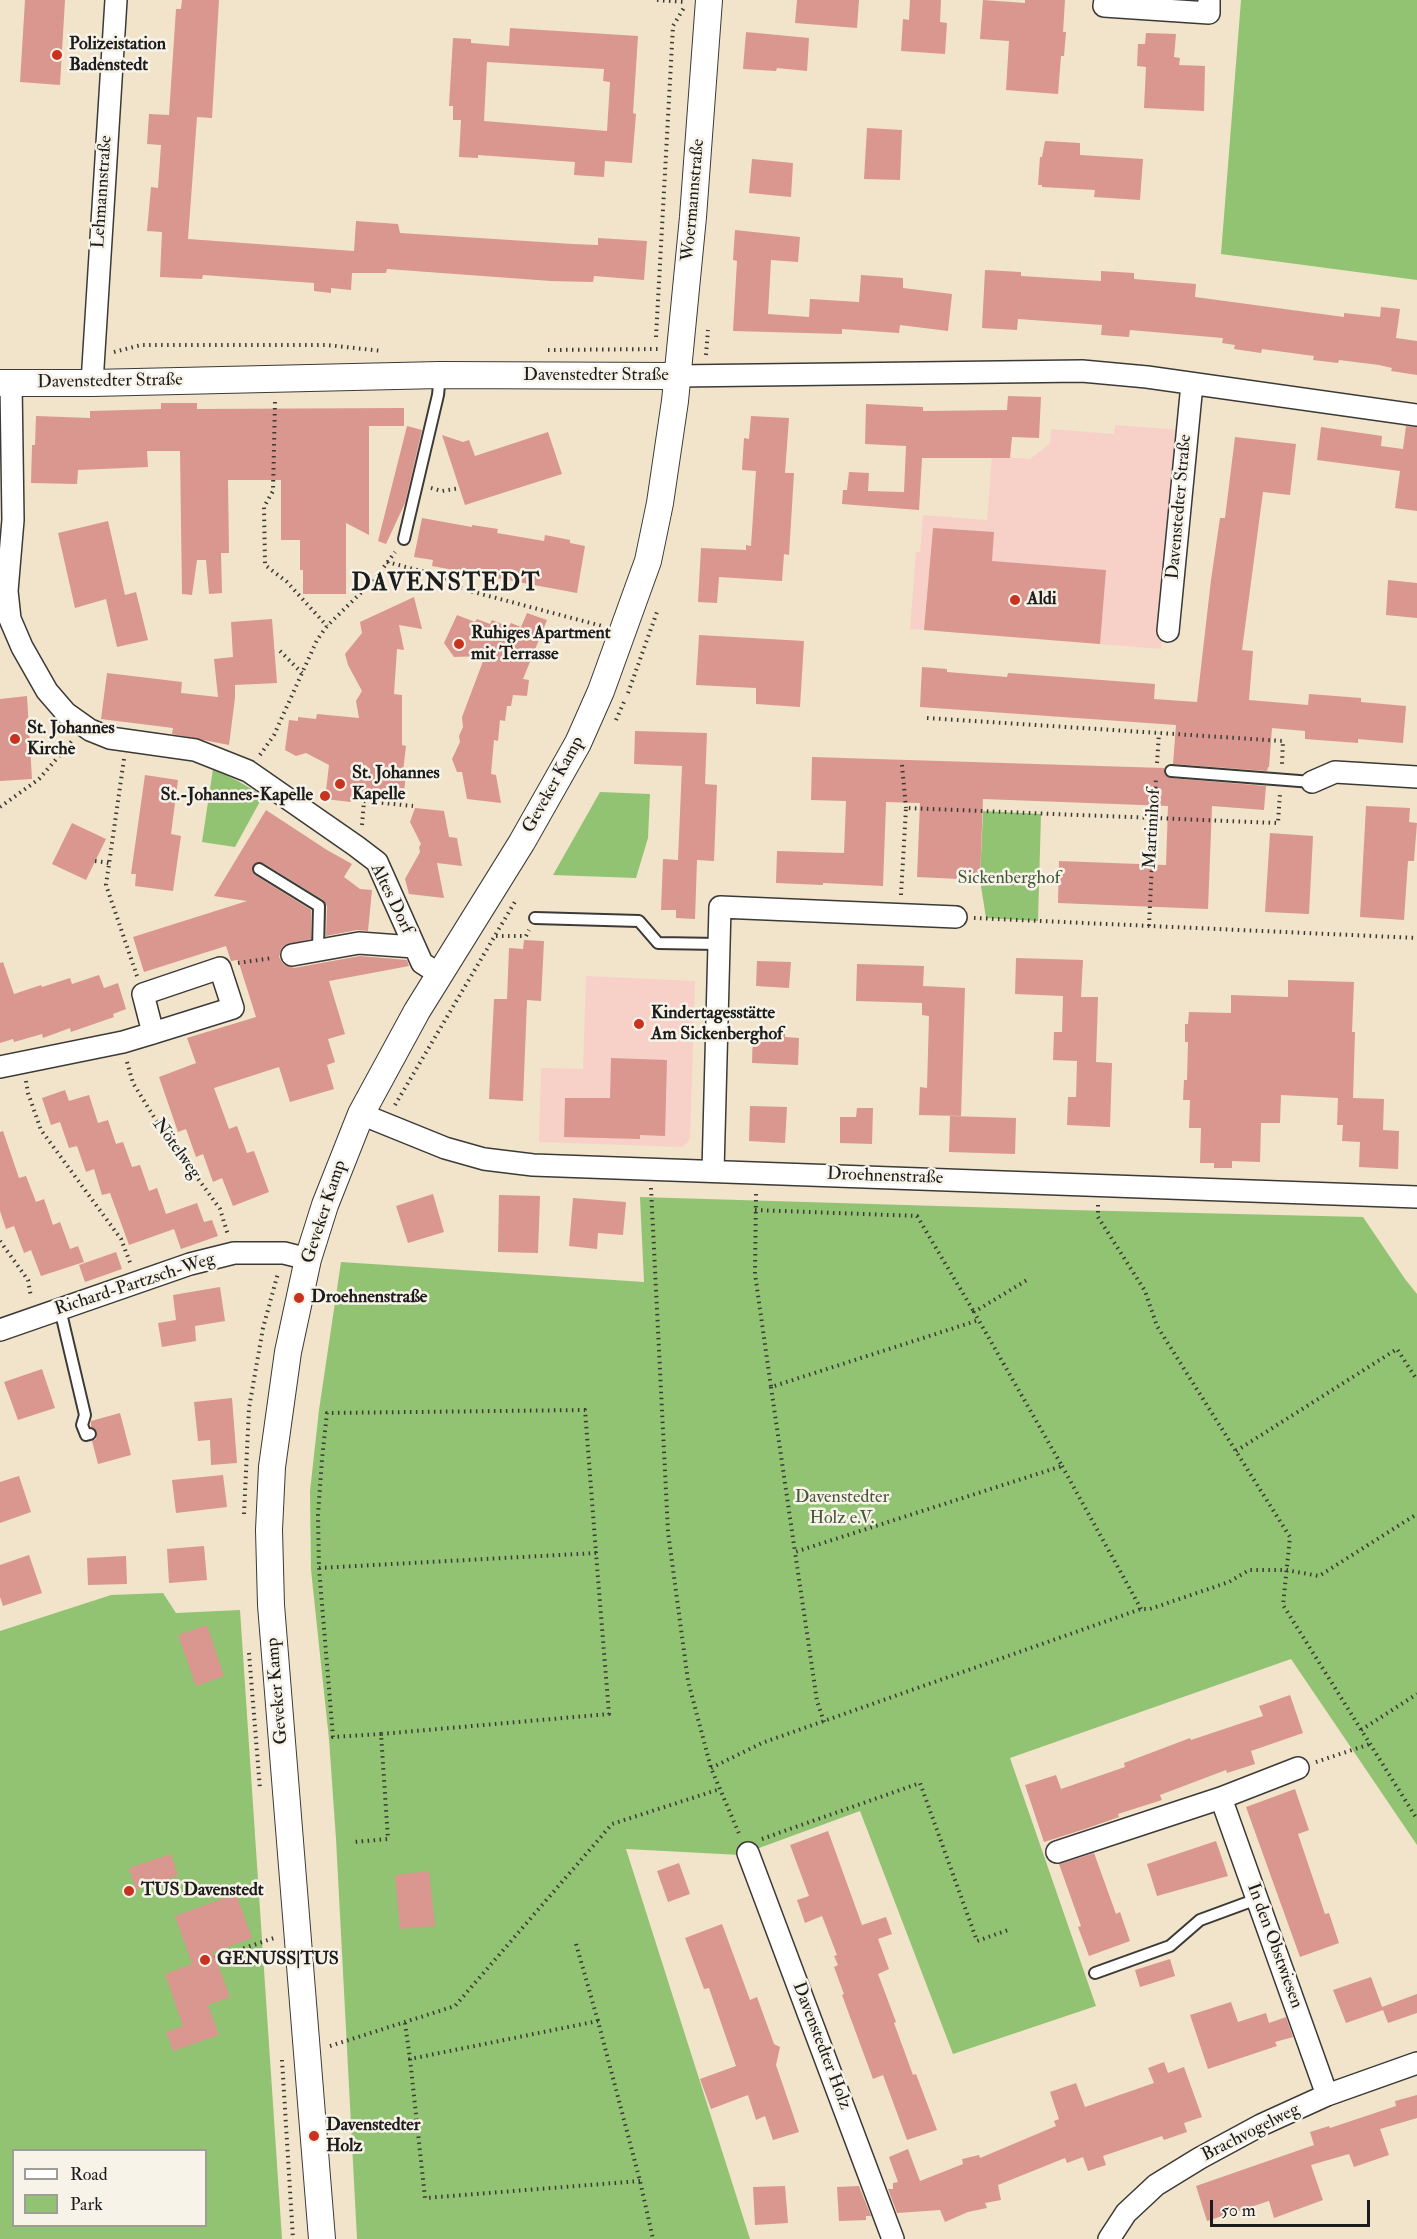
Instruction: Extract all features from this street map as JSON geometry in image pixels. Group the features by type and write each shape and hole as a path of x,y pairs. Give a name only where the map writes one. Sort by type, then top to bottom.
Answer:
{"street":[{"name":"Lehmannstraße","path":"92,383 116,0"},
{"path":"1105,0 1104,6 1209,13 1209,0"},
{"name":"Woermannstraße","path":"668,385 667,349 693,217 694,1"},
{"name":"Davenstedter Straße","path":"6,383 440,375 668,385 1082,371 1417,415"},
{"name":"Altes Dorf","path":"6,383 13,520 7,591 10,619 22,647 47,691 66,713 84,726 110,738 195,750 248,771 356,846 377,862 422,963 440,974"},
{"name":"Davenstedter Straße","path":"1168,631 1192,384"},
{"name":"Geveker Kamp","path":"322,2239 271,1605 269,1530 272,1467 288,1352 308,1259 325,1205 361,1114 386,1065 553,790 578,744 601,691 648,561 662,492 668,385"},
{"path":"1312,782 1335,772 1417,777"},
{"path":"713,1171 720,907 956,917"},
{"name":"Altes Dorf","path":"292,955 359,943 414,947"},
{"path":"0,1067 123,1042 153,1033 233,1008 220,968 142,994 153,1033"},
{"name":"Droehnenstraße","path":"361,1114 445,1149 484,1160 532,1165 1417,1197"},
{"name":"Richard-Partzsch-Weg","path":"0,1330 190,1264 234,1253 284,1253 308,1259"},
{"path":"1057,1852 1221,1798 1298,1768"},
{"name":"In den Obstwiesen","path":"1221,1798 1327,2095"},
{"name":"Davenstedter Holz","path":"746,1849 893,2239"},
{"name":"Brachvogelweg","path":"1109,2239 1126,2213 1156,2185 1261,2125 1327,2095 1417,2063"}],"lane":[{"path":"404,539 438,395 440,375"},
{"path":"1171,771 1312,782"},
{"path":"259,869 319,906 318,950"},
{"path":"535,918 639,921 658,943 719,944"},
{"path":"60,1310 85,1415 82,1425 86,1435 90,1434"},
{"path":"1095,1973 1170,1946 1200,1920 1257,1899"}],"path":[{"path":"657,0 694,1"},
{"path":"668,385 673,26 694,1"},
{"path":"93,358 141,345 327,345 386,352"},
{"path":"538,350 706,351"},
{"path":"275,401 273,491 264,507 265,565 286,582 327,626"},
{"path":"417,485 442,490 460,488"},
{"path":"248,771 274,735 317,640 327,626 375,579 404,539"},
{"path":"387,562 429,573 466,590 603,626"},
{"path":"600,636 606,616"},
{"path":"280,651 302,672"},
{"path":"906,808 1278,823 1284,741 927,718"},
{"path":"0,807 39,779 84,726"},
{"name":"Martinihof","path":"1149,926 1159,733"},
{"path":"127,742 106,885 142,994"},
{"path":"901,914 906,808 902,765"},
{"path":"356,846 361,837 364,801 413,806"},
{"path":"96,861 109,863"},
{"path":"956,917 1417,938"},
{"path":"495,936 526,936 535,918"},
{"path":"220,968 292,955"},
{"name":"Nötelweg","path":"123,1042 133,1083 157,1122 220,1209 234,1253"},
{"path":"23,1063 28,1093 41,1130 121,1239 138,1282"},
{"path":"651,1169 668,1532 688,1681 711,1768 746,1849 920,1783 977,1941 1011,1929"},
{"path":"756,1172 755,1274 817,1701 824,1722"},
{"path":"1096,1184 1098,1217 1145,1291 1157,1326 1290,1537 1283,1605 1417,1819"},
{"path":"755,1210 917,1216 979,1320 1141,1609"},
{"path":"0,1241 28,1280 35,1318"},
{"path":"974,1312 1027,1280"},
{"path":"771,1387 979,1320"},
{"path":"1236,1451 1397,1349 1417,1380"},
{"path":"585,1410 596,1553 609,1714 333,1737 319,1568 318,1515 327,1413 585,1410"},
{"path":"795,1552 1062,1466"},
{"path":"711,1768 762,1743 1141,1609 1150,1609 1229,1582 1249,1570 1286,1570 1319,1576 1417,1514"},
{"path":"319,1568 596,1553"},
{"path":"1361,1730 1417,1694"},
{"path":"354,1842 388,1839 381,1734"},
{"path":"1298,1768 1370,1744"},
{"path":"330,2057 330,2046 454,2006 612,1824 720,1790"},
{"path":"215,1958 274,1938"},
{"path":"576,1944 640,2181 653,2239"},
{"path":"410,2059 598,2021"},
{"path":"405,2023 425,2198 640,2181"}],"shaded area":[{"path":"1115,425 1179,430 1161,649 910,629 916,552 920,552 923,515 987,520 992,456 1030,459 1050,443 1051,429 1114,434"},
{"name":"Kindertagesstätte Am Sickenberghof","path":"586,976 695,981 690,1138 682,1147 539,1142 541,1068 583,1069"}],"green space":[{"path":"1241,0 1417,0 1417,280 1221,254"},
{"path":"213,769 263,796 235,847 202,842"},
{"path":"600,792 650,794 648,838 636,878 553,875"},
{"name":"Sickenberghof","path":"983,811 1041,814 1038,921 986,918 980,880"},
{"name":"Davenstedter Holz e.V.","path":"640,1197 1363,1217 1417,1294 1417,1845 1291,1659 1010,1758 1096,2006 953,2054 860,1811 740,1855 626,1849 750,2239 357,2239 336,1839 329,1739 311,1570 310,1491 319,1410 341,1262 644,1282"},
{"name":"TUS Davenstedt","path":"163,1593 176,1613 240,1610 282,2239 0,2239 0,1631 111,1595"}],"building":[{"path":"25,0 65,0 60,85 20,82"},
{"path":"182,0 219,0 212,118 197,117 188,239 354,251 356,221 398,224 400,233 598,245 598,238 647,241 644,280 594,276 593,282 551,281 387,269 386,273 352,273 351,290 331,288 331,293 314,291 314,283 203,275 202,279 160,277 162,232 147,231 151,187 158,188 161,145 147,144 149,114 169,115 176,9 181,9"},
{"path":"797,0 859,0 857,28 795,23"},
{"path":"910,0 941,0 940,22 947,23 945,54 901,51 903,19 909,20"},
{"path":"983,0 1025,3 1025,0 1065,0 1063,32 1066,32 1064,56 1061,56 1058,94 1006,90 1009,41 980,39"},
{"path":"510,28 638,36 632,163 605,161 604,177 574,175 575,162 478,155 478,158 459,157 461,120 453,120 453,106 449,106 453,38 471,39 471,43 509,46","holes":["487,62 604,69 603,81 610,82 607,131 484,121"]},
{"path":"746,32 809,38 807,71 777,68 776,71 743,69"},
{"path":"1146,33 1176,34 1174,57 1180,58 1179,65 1205,66 1204,111 1144,108 1146,67 1137,66 1138,44 1145,44"},
{"path":"867,128 902,130 900,180 864,179"},
{"path":"1045,141 1080,143 1080,155 1143,159 1140,200 1094,197 1095,190 1038,185 1040,157 1042,157"},
{"path":"752,159 793,163 791,197 749,193"},
{"path":"735,230 800,237 798,262 771,260 768,314 809,317 810,299 859,302 861,275 903,278 903,288 952,294 948,331 900,325 899,333 842,329 842,334 733,331 737,261 733,260"},
{"path":"985,270 1021,272 1021,276 1101,281 1101,271 1134,273 1134,279 1196,284 1195,297 1344,317 1344,313 1380,317 1381,307 1400,309 1396,338 1417,341 1417,375 1391,371 1392,368 1379,365 1339,360 1338,363 1313,360 1314,356 1262,349 1261,353 1234,349 1235,345 1222,343 1223,338 1130,330 1129,337 1101,335 1102,325 1018,319 1017,330 982,328"},
{"path":"1008,396 1041,397 1039,438 1012,437 1010,458 922,458 919,510 842,504 843,490 847,490 849,472 869,473 868,491 904,492 906,446 865,444 866,404 923,407 923,411 1007,410"},
{"path":"161,403 197,403 197,409 404,408 404,426 369,426 369,535 346,523 346,594 303,594 300,540 281,540 281,480 228,480 229,553 221,553 222,593 209,594 206,560 197,560 192,595 182,594 180,451 147,451 148,467 78,470 77,484 31,483 32,445 35,445 36,416 90,418 90,411 161,409"},
{"path":"751,416 789,418 785,473 794,473 789,555 784,554 782,581 719,577 717,603 698,602 701,548 746,550 746,545 751,546 756,471 742,470 744,438 749,439"},
{"path":"407,426 422,430 405,503 386,544 378,541"},
{"path":"1406,426 1417,427 1417,511 1395,508 1400,471 1317,460 1321,427 1382,436 1381,446 1403,449"},
{"path":"548,432 562,474 465,505 442,435 463,442 469,440 475,456"},
{"path":"1235,437 1296,444 1290,495 1263,492 1242,650 1253,651 1249,700 1308,705 1309,694 1361,698 1361,702 1406,706 1403,743 1358,739 1358,743 1305,739 1305,731 1272,728 1267,771 1173,764 1176,725 920,707 922,667 947,669 947,672 1007,677 1008,673 1155,684 1154,699 1197,702 1211,580 1220,518 1225,518"},
{"path":"422,518 498,529 497,533 544,541 545,535 570,540 570,543 585,546 577,593 432,566 433,560 414,557"},
{"path":"108,521 125,595 136,592 148,640 117,647 106,599 75,608 58,533"},
{"name":"Aldi","path":"933,528 994,532 992,561 1106,570 1100,644 924,630"},
{"path":"1388,580 1417,583 1417,618 1386,615"},
{"path":"414,597 422,629 399,625 404,650 397,649 394,694 402,695 402,745 406,746 403,802 385,800 382,789 381,800 352,797 351,802 325,799 329,765 306,753 296,756 285,750 289,720 298,721 298,717 316,719 317,714 359,718 356,701 362,691 348,665 345,654 362,633 360,622"},
{"path":"527,613 547,620 523,679 529,680 527,696 513,695 511,706 507,706 505,721 500,720 498,741 494,740 491,774 496,775 501,803 467,799 462,772 457,772 452,759 460,742 462,717 485,656 454,657 444,643 457,615 475,622 477,619 490,624 492,620 509,627 511,623 521,627"},
{"path":"272,619 277,683 235,685 229,745 172,734 173,728 101,719 107,673 182,682 181,693 218,697 214,659 233,657 231,622"},
{"path":"699,635 804,641 800,707 756,704 756,688 696,685"},
{"name":"St. Johannes Kirche","path":"27,696 32,779 0,781 0,699"},
{"path":"635,731 707,733 705,784 717,785 714,861 697,860 695,919 676,918 676,910 661,910 663,859 678,860 682,766 634,764"},
{"path":"812,757 1164,768 1165,775 1170,778 1266,786 1264,810 1212,806 1208,909 1058,903 1059,861 1166,865 1168,806 983,799 980,880 917,877 920,803 886,802 883,886 776,883 777,851 844,853 846,801 811,800"},
{"path":"145,775 178,780 171,834 181,836 173,891 135,886 136,874 131,874"},
{"path":"1366,806 1410,808 1409,822 1417,823 1414,861 1408,861 1404,920 1360,917"},
{"path":"415,808 444,811 449,837 457,838 462,866 437,863 444,898 409,894 405,879 420,852 421,844 410,822"},
{"path":"266,810 352,864 344,877 360,889 372,890 368,931 357,930 326,936 327,906 323,900 263,863 255,863 252,868 255,875 311,910 311,939 283,946 279,957 283,964 294,968 360,956 407,960 409,966 329,981 345,1034 328,1039 335,1062 327,1065 334,1089 290,1102 279,1067 214,1088 229,1129 237,1126 247,1153 254,1151 269,1192 233,1206 222,1178 213,1182 203,1154 196,1157 186,1129 178,1132 159,1077 196,1063 187,1038 256,1017 238,960 231,961 226,946 144,972 133,937 247,901 214,896"},
{"path":"72,823 106,839 86,880 52,864"},
{"path":"1270,833 1313,836 1309,914 1265,912"},
{"path":"524,940 544,941 541,1001 527,1000 523,1101 489,1099 494,999 507,999 509,948 523,949"},
{"path":"1016,958 1083,960 1081,997 1098,997 1096,1062 1112,1063 1110,1127 1067,1125 1068,1097 1076,1097 1077,1061 1053,1060 1054,1032 1062,1032 1063,996 1015,994"},
{"path":"757,961 791,962 789,988 756,986"},
{"path":"3,962 14,994 70,978 72,984 99,975 104,988 118,983 126,1009 113,1014 114,1017 71,1032 70,1028 43,1038 42,1034 14,1042 13,1039 0,1043 0,963"},
{"path":"857,964 924,966 923,986 965,988 961,1116 919,1115 920,1087 927,1088 929,1016 922,1015 922,1003 856,1001"},
{"path":"1288,980 1354,982 1353,1098 1384,1099 1383,1130 1399,1131 1398,1169 1359,1167 1360,1142 1342,1141 1343,1125 1337,1125 1338,1098 1281,1095 1280,1123 1261,1123 1260,1162 1232,1161 1232,1168 1214,1168 1214,1163 1200,1163 1201,1128 1189,1128 1190,1100 1183,1100 1184,1080 1187,1080 1188,1042 1185,1042 1185,1024 1188,1024 1189,1012 1231,1013 1231,995 1288,997"},
{"path":"753,1030 785,1031 785,1037 799,1038 798,1065 752,1063"},
{"path":"611,1058 667,1060 665,1136 640,1135 640,1139 564,1137 565,1098 610,1098"},
{"path":"65,1090 69,1101 89,1095 98,1123 108,1120 116,1144 123,1142 132,1167 140,1165 149,1191 157,1188 166,1214 197,1203 204,1222 212,1220 218,1236 181,1249 174,1229 129,1245 110,1193 102,1195 94,1169 86,1172 77,1146 69,1148 60,1122 51,1125 42,1098"},
{"path":"750,1106 787,1107 785,1143 749,1141"},
{"path":"857,1108 873,1108 872,1144 840,1143 840,1117 856,1117"},
{"path":"950,1116 1016,1118 1015,1154 949,1152"},
{"path":"3,1131 19,1178 26,1176 36,1202 44,1199 53,1225 60,1222 70,1249 78,1246 84,1262 41,1276 31,1250 24,1253 14,1226 6,1229 0,1211 0,1132"},
{"path":"433,1194 444,1232 408,1243 396,1206"},
{"path":"499,1195 540,1196 538,1253 498,1252"},
{"path":"573,1198 626,1202 623,1235 598,1233 597,1249 569,1246"},
{"path":"116,1252 122,1269 85,1282 79,1265"},
{"path":"220,1287 225,1321 195,1326 196,1341 162,1347 158,1323 176,1320 173,1295"},
{"path":"42,1369 55,1408 18,1420 4,1382"},
{"path":"232,1398 237,1463 211,1465 210,1440 198,1441 194,1402"},
{"path":"120,1413 131,1455 98,1464 92,1441 96,1439 97,1433 91,1427 91,1421"},
{"path":"223,1475 227,1507 176,1513 172,1480"},
{"path":"19,1476 31,1512 0,1523 0,1482"},
{"path":"204,1546 207,1580 169,1583 167,1549"},
{"path":"29,1555 42,1593 3,1606 0,1597 0,1565"},
{"path":"126,1556 127,1584 88,1585 87,1558"},
{"path":"207,1625 224,1676 196,1686 178,1635"},
{"path":"1290,1695 1303,1733 1251,1751 1255,1764 1227,1773 1226,1770 1160,1795 1162,1800 1044,1842 1025,1785 1056,1775 1061,1789 1125,1767 1124,1763 1190,1738 1191,1740 1263,1716 1259,1706"},
{"path":"1295,1789 1309,1830 1298,1834 1325,1914 1329,1913 1339,1943 1300,1957 1246,1807"},
{"path":"828,1831 862,1925 886,1917 892,1934 878,1939 889,1969 878,1974 913,2075 916,2074 937,2130 907,2140 883,2075 873,2079 842,1995 844,1994 834,1967 838,1965 834,1956 837,1955 822,1916 805,1923 797,1900 809,1896 790,1845"},
{"path":"1216,1841 1228,1876 1157,1896 1147,1864"},
{"path":"1094,1853 1116,1914 1120,1912 1130,1941 1089,1956 1059,1864"},
{"path":"171,1854 178,1876 136,1890 129,1868"},
{"path":"679,1863 690,1894 668,1902 657,1871"},
{"path":"429,1871 435,1926 400,1929 395,1875"},
{"path":"236,1894 252,1938 213,1952 230,1997 208,2005 219,2035 173,2051 166,2032 183,2026 165,1974 192,1964 175,1916"},
{"path":"722,1924 750,2000 757,1997 774,2044 780,2047 776,2065 799,2132 773,2140 765,2116 756,2120 748,2095 711,2109 700,2079 736,2066 709,1988 704,1989 685,1938"},
{"path":"1170,1959 1175,1976 1140,1987 1135,1970"},
{"path":"1371,1977 1382,2007 1417,1994 1417,2013 1388,2023 1383,2010 1346,2023 1333,1990"},
{"path":"1231,2002 1238,2022 1266,2013 1269,2023 1286,2017 1293,2037 1275,2042 1277,2046 1208,2069 1190,2015"},
{"path":"1164,2062 1168,2073 1184,2067 1202,2117 1184,2123 1187,2132 1164,2140 1162,2136 1103,2156 1106,2165 1088,2171 1083,2157 1067,2163 1065,2158 998,2185 1001,2200 985,2203 987,2208 968,2212 945,2222 940,2210 897,2213 888,2189 893,2189 893,2183 898,2182 889,2157 908,2149 920,2181 963,2164 962,2159 979,2155 980,2158 1056,2126 1054,2121 1059,2119 1050,2092 1076,2083 1085,2107 1154,2083 1148,2068"},
{"path":"1417,2095 1417,2118 1380,2129 1389,2155 1354,2167 1349,2154 1311,2165 1323,2200 1274,2218 1269,2201 1207,2221 1196,2186 1314,2145 1310,2132 1329,2126 1330,2128 1396,2106 1395,2101"},
{"path":"785,2186 788,2223 755,2225 753,2187"},
{"path":"859,2186 871,2216 866,2216 866,2220 839,2221 837,2187"}],"place":[{"name":"Polizeistation Badenstedt","path":"57,55"},
{"name":"Aldi","path":"1015,600"},
{"name":"Ruhiges Apartment mit Terrasse","path":"459,644"},
{"name":"St. Johannes Kirche","path":"15,739"},
{"name":"St. Johannes Kapelle","path":"340,784"},
{"name":"St.-Johannes-Kapelle","path":"325,796"},
{"name":"Kindertagesstätte Am Sickenberghof","path":"639,1024"},
{"name":"Droehnenstraße","path":"299,1298"},
{"name":"TUS Davenstedt","path":"129,1891"},
{"name":"GENUSS|TUS","path":"205,1960"},
{"name":"Davenstedter Holz","path":"314,2136"}],"district":[{"name":"DAVENSTEDT","path":"446,585"}]}
